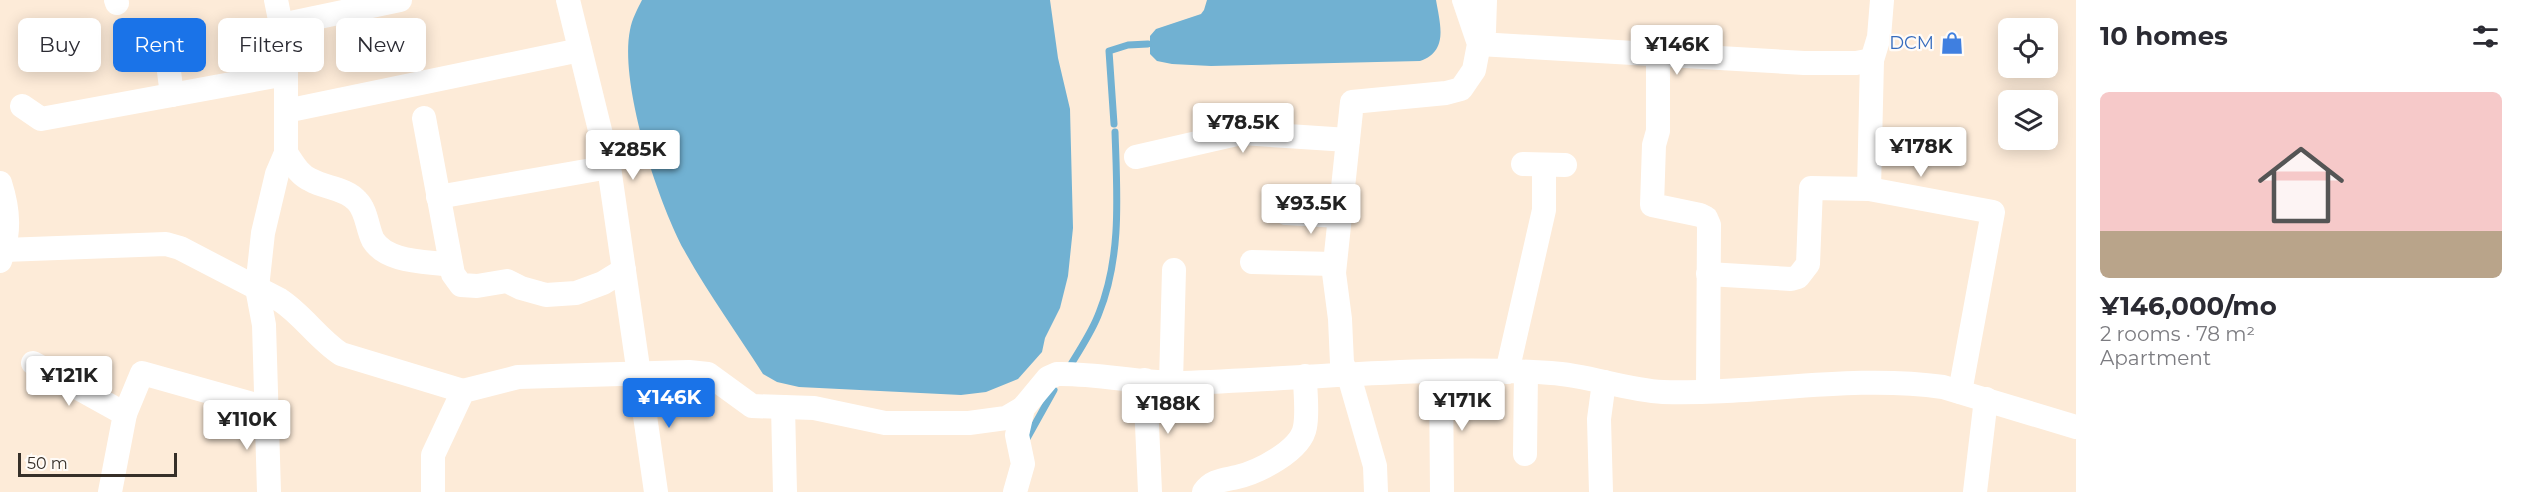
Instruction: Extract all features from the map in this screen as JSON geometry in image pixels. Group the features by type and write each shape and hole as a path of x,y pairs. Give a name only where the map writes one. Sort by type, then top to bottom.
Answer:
{"street":[{"path":"276,0 280,18"},
{"path":"314,18 400,0"},
{"path":"568,0 609,167 656,492"},
{"path":"1464,0 1479,44"},
{"path":"1376,492 1375,466 1342,363 1334,264 1352,102 1446,93 1461,89 1473,70 1484,31 1485,0"},
{"path":"1869,189 1872,60 1880,38 1882,0"},
{"path":"1479,44 1804,63 1856,63 1872,60"},
{"path":"286,111 580,50"},
{"path":"1658,53 1658,131 1654,145 1652,205 1700,215 1706,218 1709,225 1708,391"},
{"path":"169,72 172,95"},
{"path":"22,106 41,119 286,74 286,153 277,174 262,233 257,288 264,325 269,492"},
{"path":"424,118 451,265 453,274 461,285 477,286 507,281 521,288 546,295 576,293 603,283 624,270"},
{"path":"1136,157 1240,133 1348,140"},
{"path":"286,153 296,169 309,180 346,193 358,201 373,240 382,250 395,256 451,265"},
{"path":"1525,454 1516,372 1544,210 1544,165"},
{"path":"438,197 609,167"},
{"path":"0,183 9,223 7,241 2,255 166,244 180,248 291,308 327,345 341,354 463,392 518,377 689,372 708,375 752,406 814,408 873,421 897,423 969,423 1006,418 1023,408 1048,378 1057,374 1171,382 1347,374 1516,372 1554,373 1661,392 1753,391 1853,382 1922,384 1986,399 2076,427"},
{"path":"1708,274 1791,279 1798,277 1808,264 1811,188 1869,189 1993,212 1960,392"},
{"path":"1286,213 1339,216"},
{"path":"1252,262 1334,264"},
{"path":"1171,382 1174,270"},
{"path":"33,363 125,414"},
{"path":"1441,372 1442,492"},
{"path":"110,492 125,414 142,373 267,408"},
{"path":"1204,492 1208,486 1220,480 1254,473 1262,481 1301,440 1305,427 1305,376"},
{"path":"1145,380 1150,492"},
{"path":"1601,492 1599,419 1604,382"},
{"path":"433,492 433,455 463,392"},
{"path":"1975,492 1986,399"},
{"path":"783,407 785,492"},
{"path":"1015,492 1023,464 1017,435 1023,408"}],"water":[{"path":"642,0 1050,0 1058,58 1070,109 1073,228 1068,276 1060,308 1045,338 1042,352 1018,379 986,392 961,395 799,387 777,382 763,374 684,250 653,174 635,111 628,53 631,26"},
{"path":"1207,0 1436,0 1440,27 1439,44 1435,51 1420,61 1211,66 1157,61 1150,54 1150,36 1156,29 1201,14"}],"waterway":[{"path":"1114,124 1109,51 1128,45 1148,44"},
{"path":"1070,366 1096,320 1111,269 1116,224 1115,132"},
{"path":"1025,442 1054,390"}],"place":[{"name":"DCM","path":"1952,43"}]}
